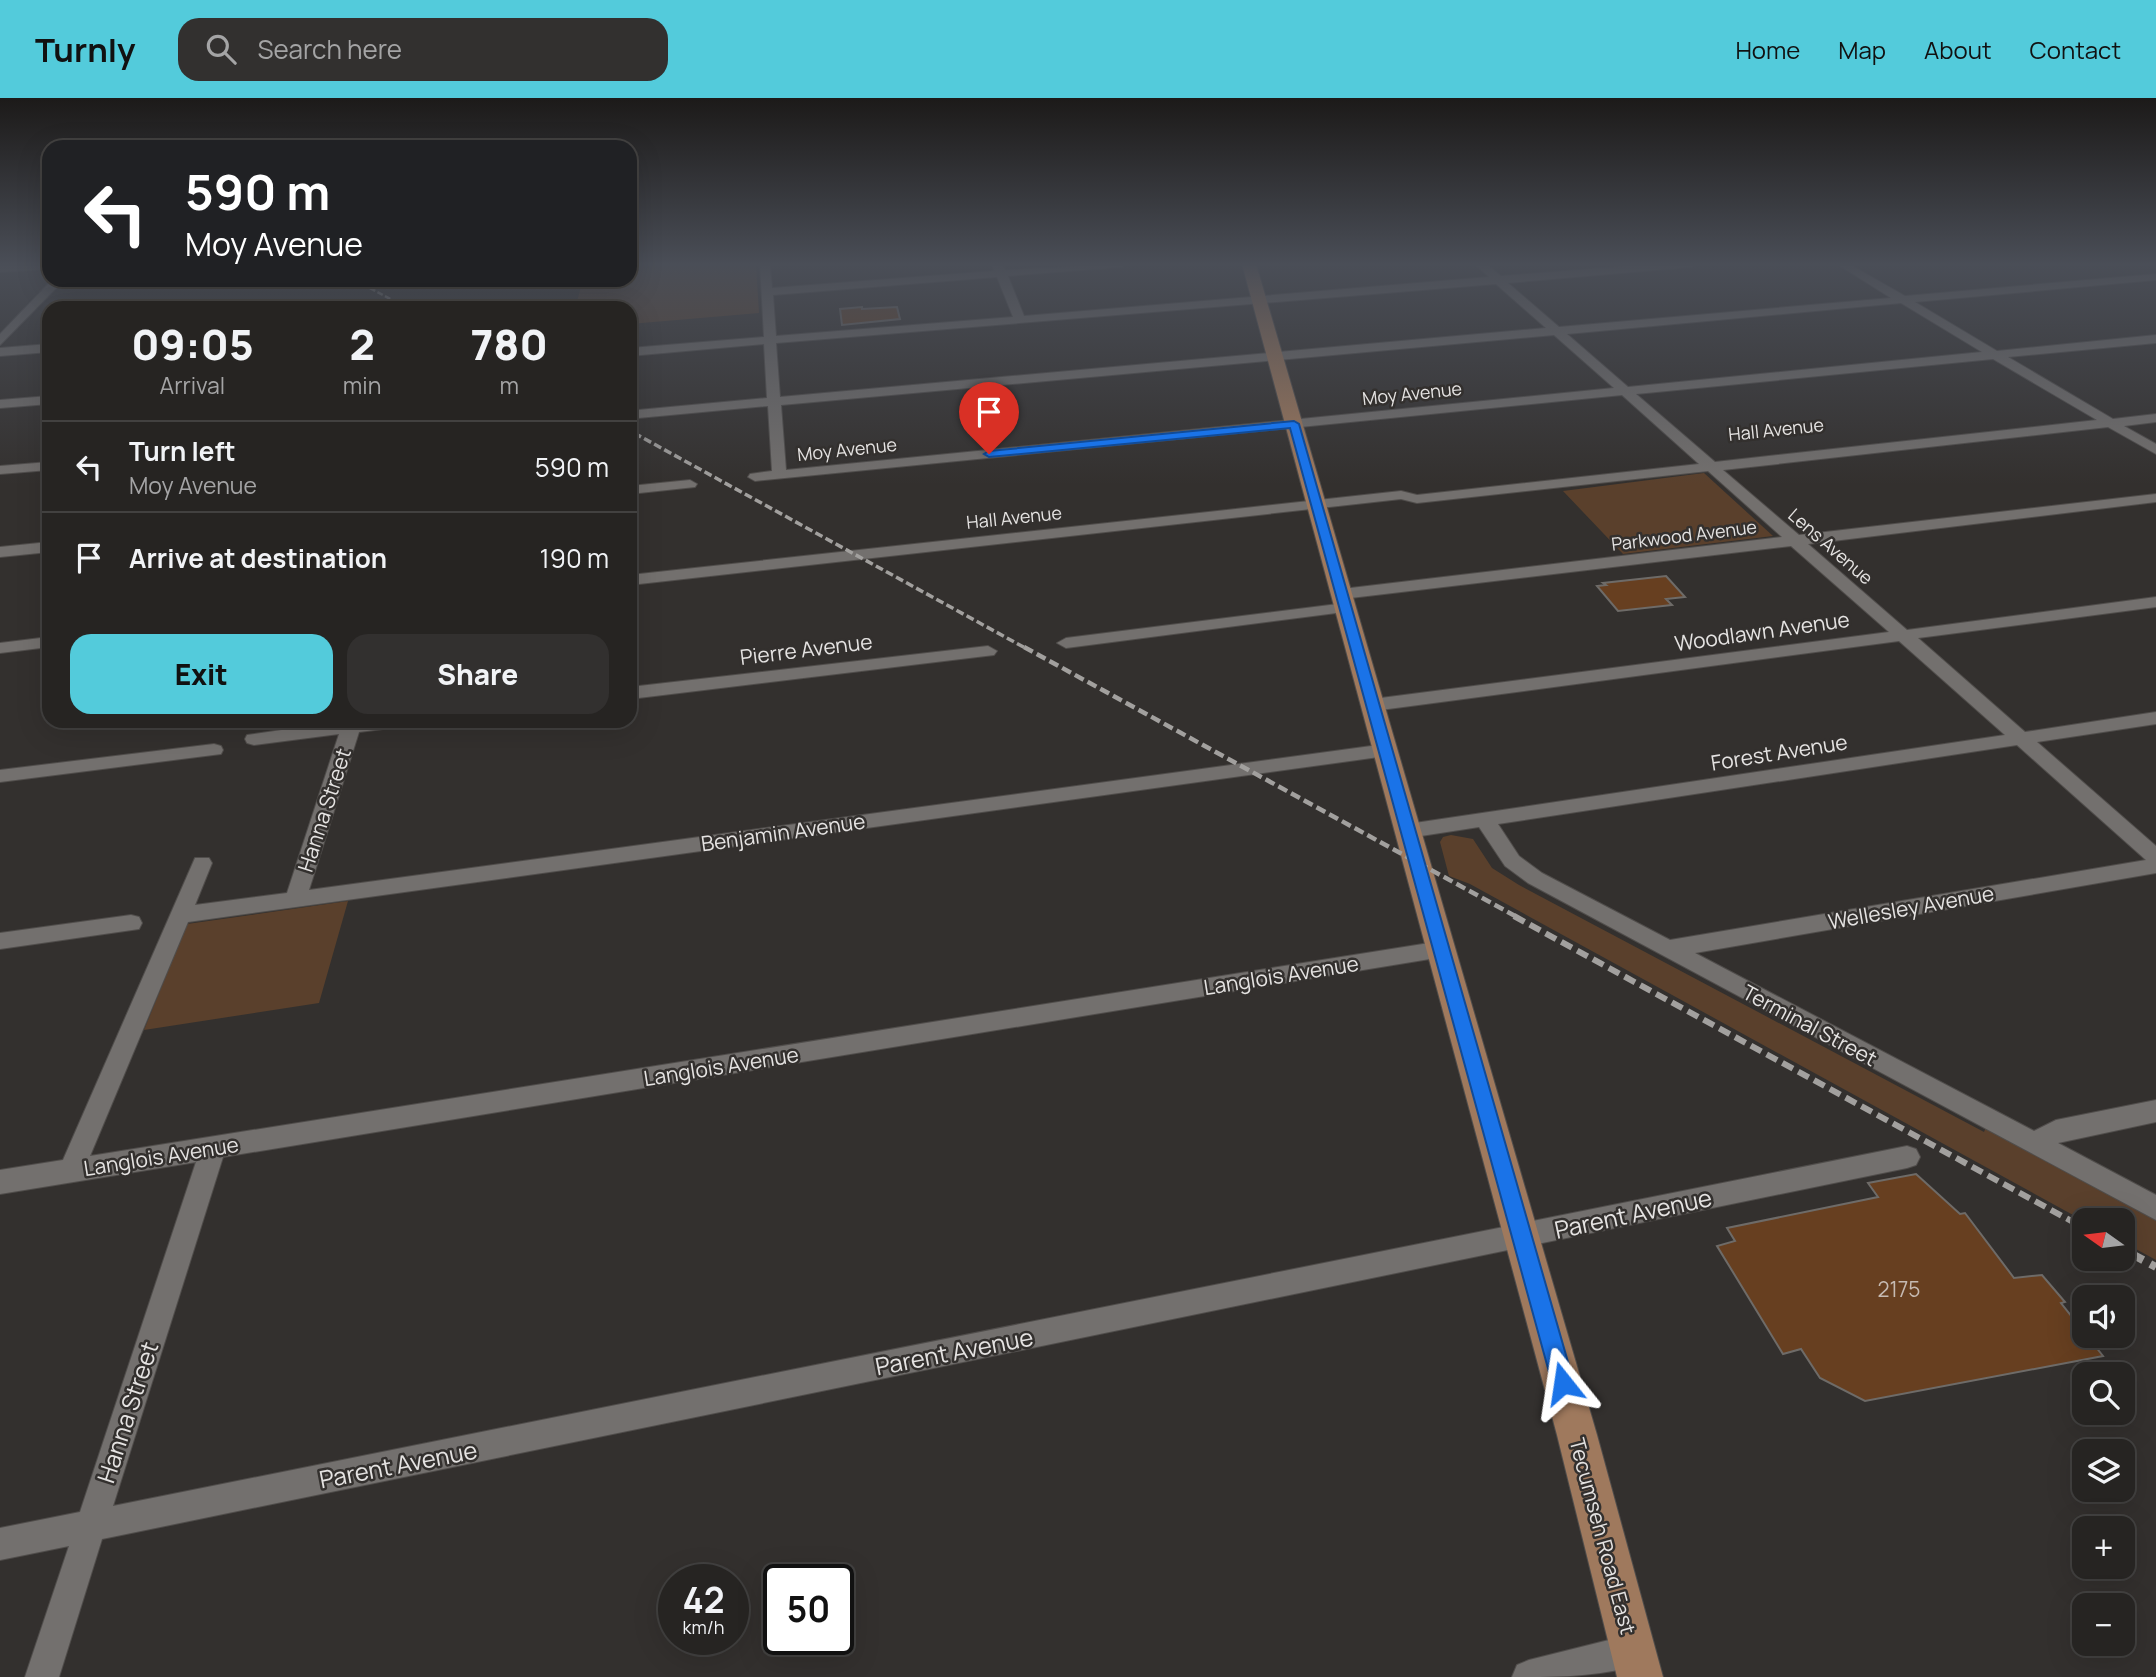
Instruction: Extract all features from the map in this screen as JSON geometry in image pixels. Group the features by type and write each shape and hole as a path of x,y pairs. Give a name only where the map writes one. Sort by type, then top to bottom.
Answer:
{"main road":[{"name":"Tecumseh Road East","path":"1270,338 1522,1236 1636,1664"}],"street":[{"path":"637,351 799,338"},
{"path":"638,414 1481,338"},
{"name":"Lens Avenue","path":"1564,338 2156,857"},
{"path":"1966,338 2156,450"},
{"name":"Moy Avenue","path":"755,477 2156,339"},
{"path":"770,340 779,475"},
{"path":"0,352 42,349"},
{"path":"0,404 42,401"},
{"name":"Hall Avenue","path":"637,579 1401,495 1417,499 1706,462 2103,419 2156,409"},
{"name":"Hall Avenue","path":"2103,419 2156,418"},
{"path":"0,470 42,467"},
{"path":"637,489 690,484"},
{"name":"Parkwood Avenue","path":"1344,601 1796,541 2156,498"},
{"path":"0,552 42,548"},
{"path":"1066,643 1344,601"},
{"name":"Woodlawn Avenue","path":"1373,705 2156,601"},
{"path":"0,648 42,643"},
{"name":"Pierre Avenue","path":"637,692 988,651"},
{"name":"Forest Avenue","path":"1408,831 2156,718"},
{"path":"254,739 326,728"},
{"name":"Hanna Street","path":"295,899 351,728"},
{"path":"0,776 214,750"},
{"name":"Benjamin Avenue","path":"180,915 1386,750"},
{"name":"Terminal Street","path":"1484,819 1513,861 1535,878 2156,1208"},
{"path":"71,1171 202,863"},
{"name":"Wellesley Avenue","path":"1666,949 2156,866"},
{"path":"0,941 131,923"},
{"name":"Langlois Avenue","path":"0,1182 1442,950"},
{"path":"2034,1143 2056,1131 2156,1111"},
{"name":"Hanna Street","path":"42,1677 213,1148"},
{"name":"Parent Avenue","path":"0,1544 1907,1157"},
{"path":"1529,1677 1636,1664"}],"shaded area":[{"path":"1704,473 1773,536 1623,554 1563,491"},
{"path":"1451,835 1473,839 1492,868 1519,885 1984,1132 1986,1127 2156,1217 2156,1260 2135,1249 2135,1208 2072,1208 2072,1214 1470,884 1449,876 1440,842 1443,837"},
{"path":"348,901 319,1003 144,1030 187,924"}],"building":[{"path":"1666,576 1685,597 1666,599 1672,605 1618,611 1597,586 1606,585 1603,583"},
{"path":"1916,1174 1960,1214 1965,1213 2014,1278 2042,1275 2065,1302 2061,1303 2072,1317 2072,1348 2097,1348 2103,1356 1865,1401 1820,1378 1801,1349 1783,1354 1717,1246 1735,1241 1727,1228 1878,1197 1868,1183"}],"railway":[{"path":"637,435 1027,649"},
{"path":"1024,647 1517,917"},
{"path":"1514,916 2072,1221"},
{"path":"2135,1256 2156,1267"}],"route":[{"path":"989,454 1294,424 1563,1383"}]}
